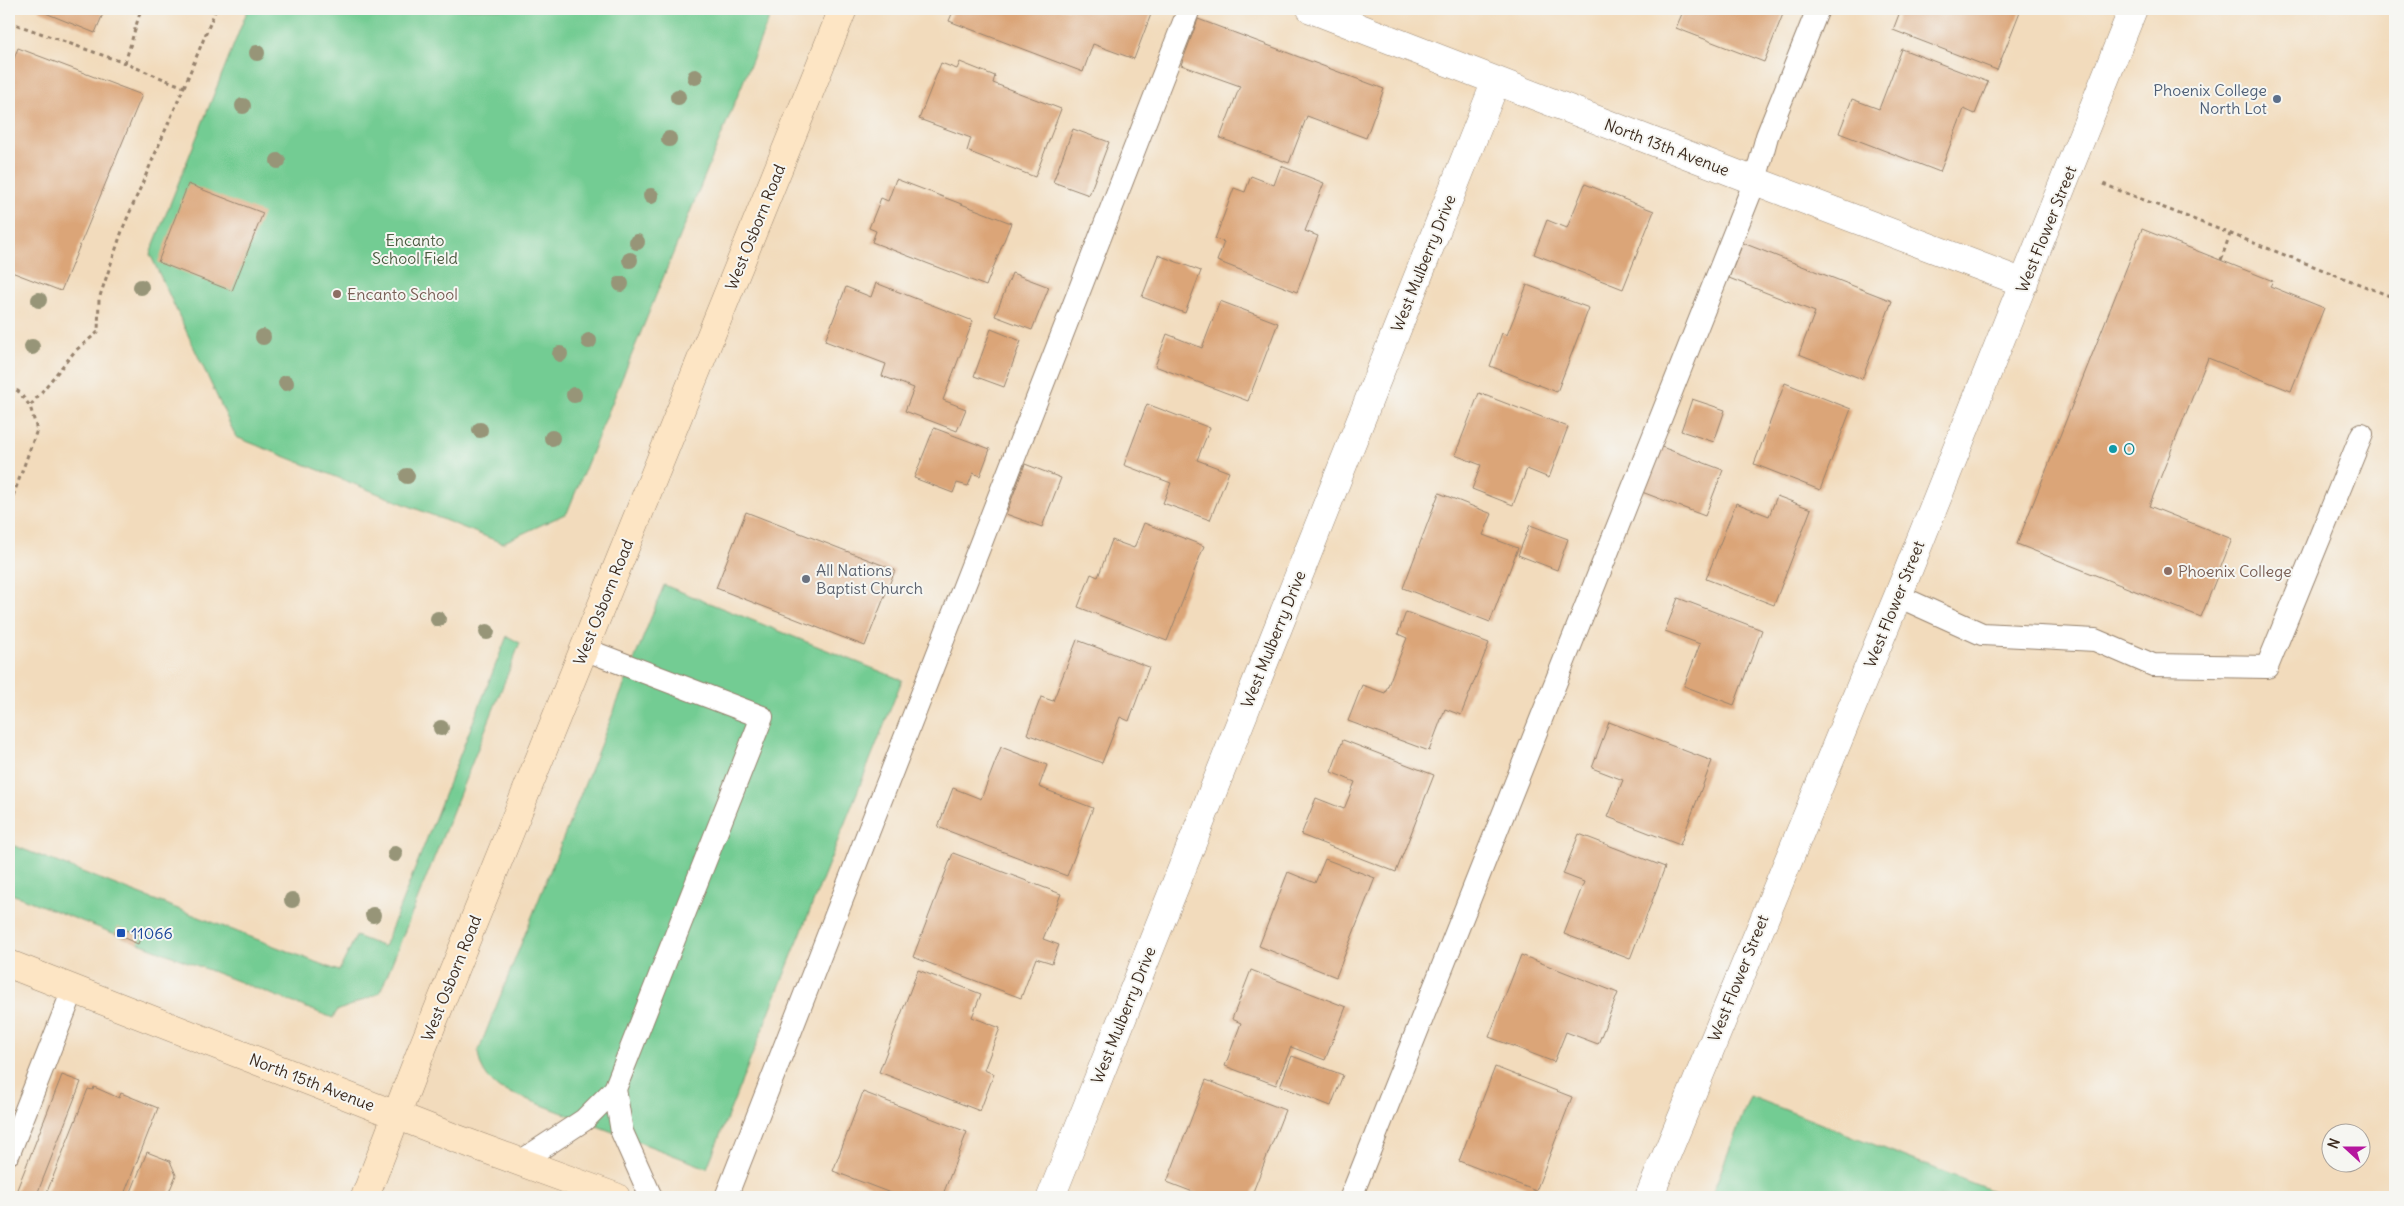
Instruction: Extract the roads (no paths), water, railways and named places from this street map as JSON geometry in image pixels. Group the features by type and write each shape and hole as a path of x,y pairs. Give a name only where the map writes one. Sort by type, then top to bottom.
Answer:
{"street":[{"name":"West Osborn Road","path":"365,1197 584,648 843,9"},
{"name":"North 13th Avenue","path":"1311,9 2024,283"},
{"name":"West Flower Street","path":"1649,1197 1898,596 2134,9"},
{"name":"West Mulberry Drive","path":"1051,1197 1496,81"},
{"name":"North 15th Avenue","path":"9,964 397,1115 616,1197"}],"lane":[{"path":"726,1197 1189,9"},
{"path":"1351,1197 1755,181 1767,136 1818,9"},
{"path":"1898,596 1982,634 2095,640 2153,666 2267,666 2362,434"},
{"path":"520,1162 584,1120 615,1089 762,717 584,648"},
{"path":"9,1153 74,990"},
{"path":"615,1089 622,1132 651,1197"}],"place":[{"name":"Phoenix College North Lot","path":"2277,99"},
{"name":"Encanto School","path":"337,294"},
{"name":"O","path":"2113,449"},
{"name":"Phoenix College","path":"2168,571"},
{"name":"All Nations Baptist Church","path":"806,579"},
{"name":"11066","path":"121,933"}],"park label":[{"name":"Encanto School Field","path":"415,249"}]}
